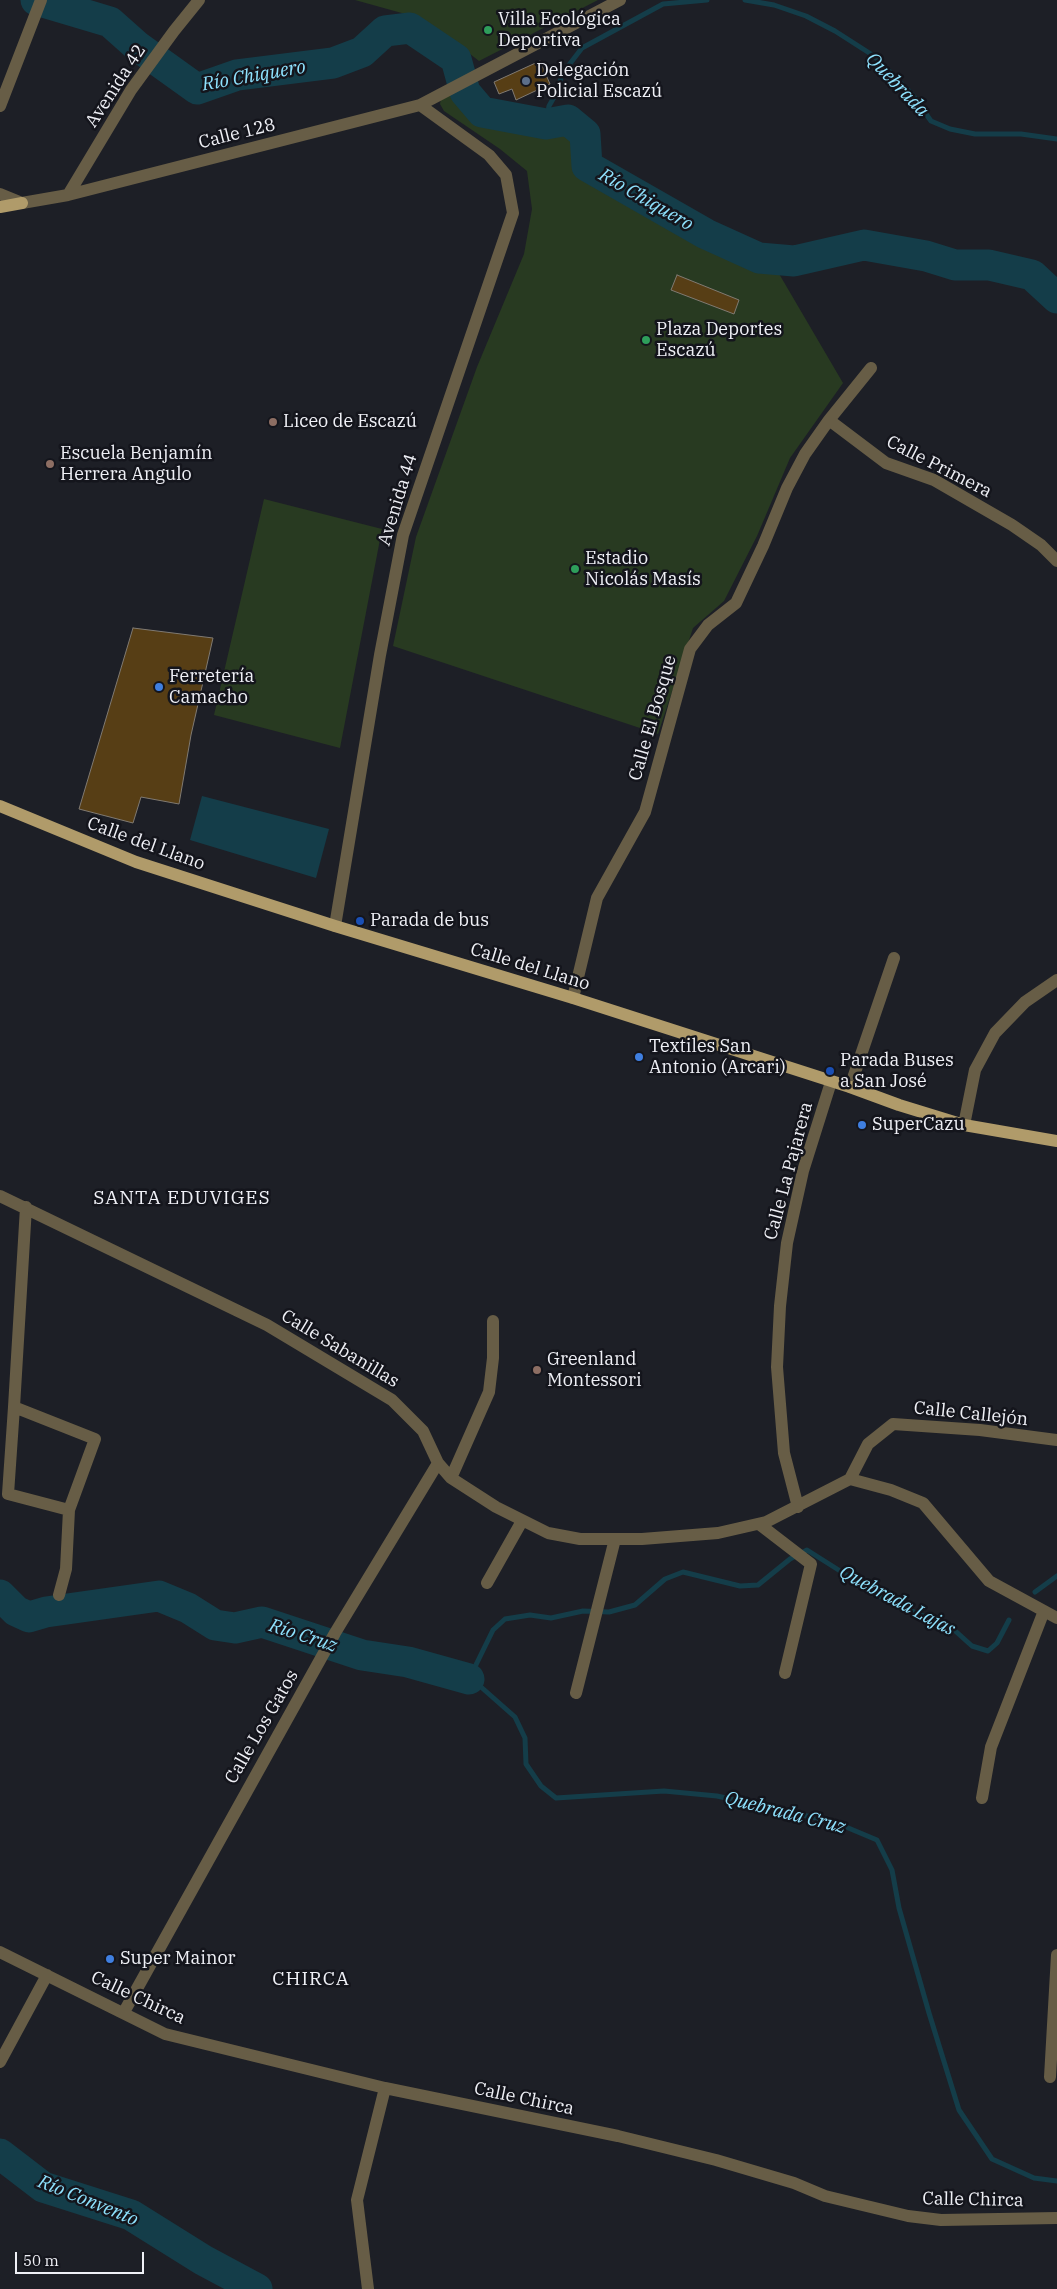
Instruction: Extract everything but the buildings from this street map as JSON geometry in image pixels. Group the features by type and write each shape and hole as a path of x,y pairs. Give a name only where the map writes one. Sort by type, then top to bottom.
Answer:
{"main road":[{"path":"0,207 22,202"},
{"name":"Calle del Llano","path":"0,806 136,862 335,926 572,998 964,1125 1057,1141"}],"street":[{"path":"0,106 41,0"},
{"name":"Avenida 42","path":"68,195 131,90 199,0"},
{"name":"Calle 128","path":"0,194 22,202 68,195 420,105 620,0"},
{"name":"Avenida 44","path":"335,926 380,655 403,535 513,213 506,175 490,155 420,105"},
{"name":"Calle El Bosque","path":"572,998 597,898 644,812 690,649 708,624 736,603 764,546 787,488 805,454 829,420 871,368"},
{"name":"Calle Primera","path":"829,420 886,463 934,480 1012,525 1041,545 1057,561"},
{"path":"850,1088 894,958"},
{"path":"964,1125 975,1070 995,1033 1025,1002 1057,980"},
{"name":"Calle La Pajarera","path":"798,1507 784,1453 777,1366 780,1306 789,1234 803,1171 831,1082"},
{"name":"Calle Sabanillas","path":"0,1196 267,1325 392,1400 423,1431 438,1462 451,1478 522,1521 548,1533 580,1539 642,1539 718,1533 759,1524 798,1507 850,1479"},
{"path":"26,1207 8,1494 69,1510"},
{"path":"451,1478 489,1392 493,1358 492,1321"},
{"path":"14,1407 95,1439 69,1510 66,1569 59,1595"},
{"name":"Calle Callejón","path":"850,1479 868,1444 893,1424 971,1430 1057,1440"},
{"name":"Calle Los Gatos","path":"124,2012 229,1820 335,1633 438,1462"},
{"path":"850,1479 890,1490 923,1503 989,1581 1057,1618"},
{"path":"487,1583 522,1521"},
{"path":"759,1524 811,1564 785,1673"},
{"path":"576,1693 615,1539"},
{"path":"982,1798 991,1747 1044,1611"},
{"name":"Calle Chirca","path":"0,1952 165,2034 385,2088 618,2136 716,2160 794,2183 825,2196 908,2216 941,2220 1057,2218"},
{"path":"1050,2077 1057,1954"},
{"path":"0,2062 48,1975"},
{"path":"368,2289 357,2200 385,2088"}],"green space":[{"name":"Villa Ecológica Deportiva","path":"355,0 598,0 479,61 456,43 416,17"},
{"path":"458,92 482,117 546,132 565,128 579,136 583,172 739,261 778,272 843,383 790,458 757,536 724,601 693,628 658,734 393,646 416,537 477,367 524,254 532,209 527,171 500,149 444,111 440,104 441,99"},
{"path":"264,499 382,529 340,748 214,715"}],"water":[{"path":"202,796 329,829 316,878 190,840"}],"waterway":[{"name":"Río Chiquero","path":"36,0 110,22 137,46 197,89 237,75 333,63 362,52 385,31 410,28 456,59 465,92 482,112 546,124 568,120 585,134 587,166 706,234 759,258 794,261 864,245 926,256 955,265 989,265 1032,275 1057,298"},
{"name":"Quebrada","path":"546,124 549,106 557,92 562,74 582,48 663,4 707,0"},
{"name":"Quebrada","path":"745,0 774,5 806,16 835,31 874,56 912,94 931,121 950,129 975,134 1021,134 1057,139"},
{"name":"Quebrada Cruz","path":"1009,1620 997,1643 988,1651 972,1646 952,1628 886,1600 807,1550 790,1559 758,1585 740,1586 683,1572 665,1579 635,1605 609,1612 583,1611 551,1618 530,1615 505,1619 493,1630 469,1679 515,1717 525,1738 526,1764 541,1786 556,1798 664,1791 717,1796 834,1822 877,1840 892,1870 899,1908 959,2110 992,2159 1034,2178 1057,2181"},
{"name":"Quebrada Lajas","path":"1035,1592 1057,1576"},
{"name":"Río Cruz","path":"0,1595 16,1611 29,1617 46,1612 159,1596 188,1608 215,1625 235,1628 262,1622 362,1655 408,1662 469,1679"},
{"name":"Río Convento","path":"0,2154 43,2187 131,2215 203,2260 257,2289"}],"place":[{"name":"Villa Ecológica Deportiva","path":"488,30"},
{"name":"Delegación Policial Escazú","path":"526,81"},
{"name":"Plaza Deportes Escazú","path":"646,340"},
{"name":"Liceo de Escazú","path":"273,422"},
{"name":"Escuela Benjamín Herrera Angulo","path":"50,464"},
{"name":"Estadio Nicolás Masís","path":"575,569"},
{"name":"Ferretería Camacho","path":"159,687"},
{"name":"Parada de bus","path":"360,921"},
{"name":"Textiles San Antonio (Arcari)","path":"639,1057"},
{"name":"Parada Buses a San José","path":"830,1071"},
{"name":"SuperCazu","path":"862,1125"},
{"name":"Greenland Montessori","path":"537,1370"},
{"name":"Super Mainor","path":"110,1959"}],"district":[{"name":"SANTA EDUVIGES","path":"182,1199"},
{"name":"CHIRCA","path":"311,1980"}]}
